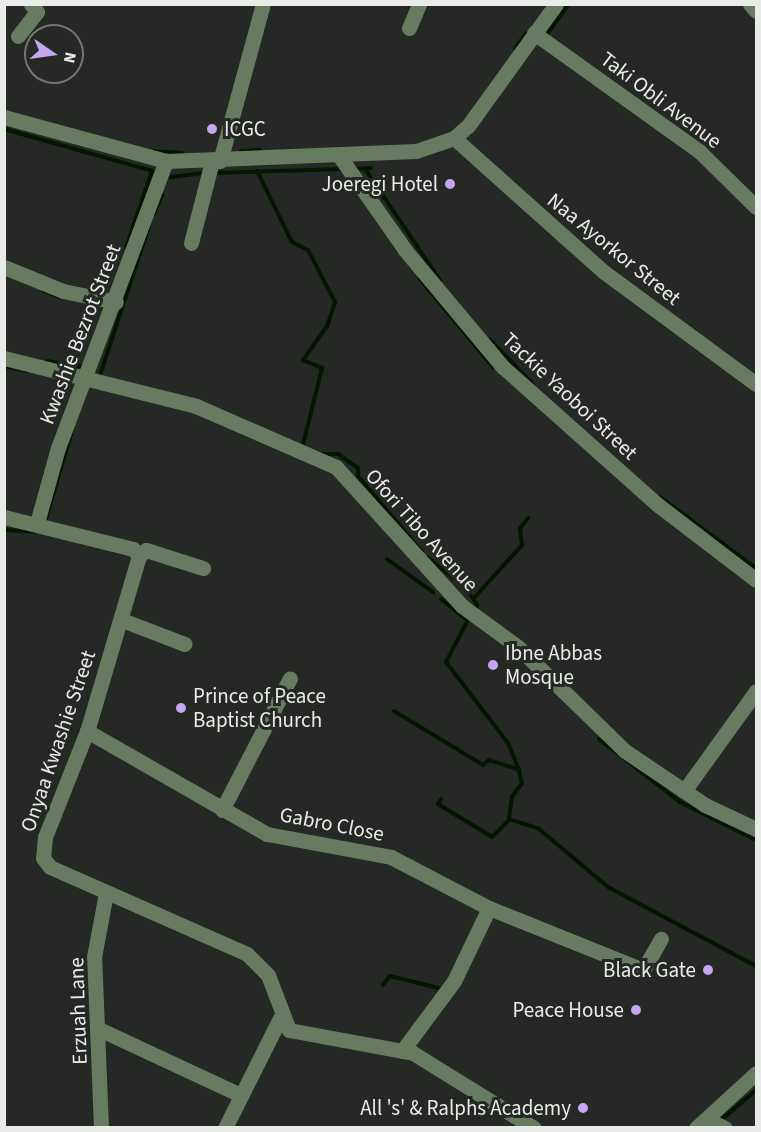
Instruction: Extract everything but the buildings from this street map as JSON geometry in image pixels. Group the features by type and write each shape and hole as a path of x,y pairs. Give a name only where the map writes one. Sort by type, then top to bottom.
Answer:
{"street":[{"path":"18,36 37,12 31,4"},
{"path":"191,243 263,4"},
{"path":"409,28 419,4"},
{"path":"4,117 166,161 340,157 416,151 454,138 480,113 556,4"},
{"path":"750,4 756,11"},
{"name":"Taki Obli Avenue","path":"534,33 699,151 756,207"},
{"name":"Naa Ayorkor Street","path":"454,138 604,272 756,384"},
{"name":"Tackie Yaoboi Street","path":"340,157 405,250 503,367 658,505 756,580"},
{"name":"Kwashie Bezrot Street","path":"37,523 58,448 116,302 166,161"},
{"path":"4,267 63,291 116,302"},
{"name":"Ofori Tibo Avenue","path":"4,358 88,376 196,406 322,462 348,479 472,613 528,656 625,751 684,791 756,829"},
{"path":"4,517 37,523 133,549 140,556 146,550 203,568"},
{"name":"Onyaa Kwashie Street","path":"140,556 87,731 42,848 50,867 247,954 268,975 280,1018"},
{"path":"122,620 185,644"},
{"path":"222,810 290,678"},
{"path":"684,791 756,692"},
{"name":"Gabro Close","path":"87,731 267,834 391,857 489,908 643,970 661,939"},
{"name":"Erzuah Lane","path":"101,1128 101,1030 94,957 106,893"},
{"path":"402,1051 454,981 489,908"},
{"path":"225,1128 238,1094 280,1018 299,1034 402,1051 423,1057 534,1128"},
{"path":"101,1030 238,1094"},
{"path":"703,1124 756,1073"},
{"path":"703,1124 724,1128"}],"waterway":[{"path":"547,34 569,4"},
{"path":"515,49 526,33"},
{"path":"4,129 152,171 126,248"},
{"path":"241,151 260,150"},
{"path":"154,151 182,153"},
{"path":"354,169 371,168"},
{"path":"212,173 343,169"},
{"path":"365,169 440,280"},
{"path":"257,171 292,242 308,250 335,302 327,326 303,360 322,368 302,449"},
{"path":"171,177 204,173"},
{"path":"154,214 162,195"},
{"path":"99,378 149,226"},
{"path":"419,278 493,367"},
{"path":"44,291 62,298"},
{"path":"489,339 532,383"},
{"path":"47,361 84,367"},
{"path":"4,366 27,371"},
{"path":"45,522 72,431"},
{"path":"319,454 338,454 358,468 358,476 422,552"},
{"path":"660,497 756,568"},
{"path":"474,598 522,545 520,528 528,518"},
{"path":"4,530 37,532"},
{"path":"427,557 465,587 477,605 474,610"},
{"path":"387,559 433,592"},
{"path":"441,599 467,620"},
{"path":"470,616 446,662 508,743 522,783 512,797 509,819 539,829 608,887 756,966"},
{"path":"394,711 483,765 489,760 519,770"},
{"path":"599,739 680,802 756,840"},
{"path":"441,799 438,804 492,837 510,819"},
{"path":"383,985 390,976 442,989"},
{"path":"720,1121 756,1090"}],"place":[{"name":"ICGC","path":"212,129"},
{"name":"Joeregi Hotel","path":"450,184"},
{"name":"Ibne Abbas Mosque","path":"493,665"},
{"name":"Prince of Peace Baptist Church","path":"181,708"},
{"name":"Black Gate","path":"708,970"},
{"name":"Peace House","path":"636,1010"},
{"name":"All 's' & Ralphs Academy","path":"583,1108"}]}
